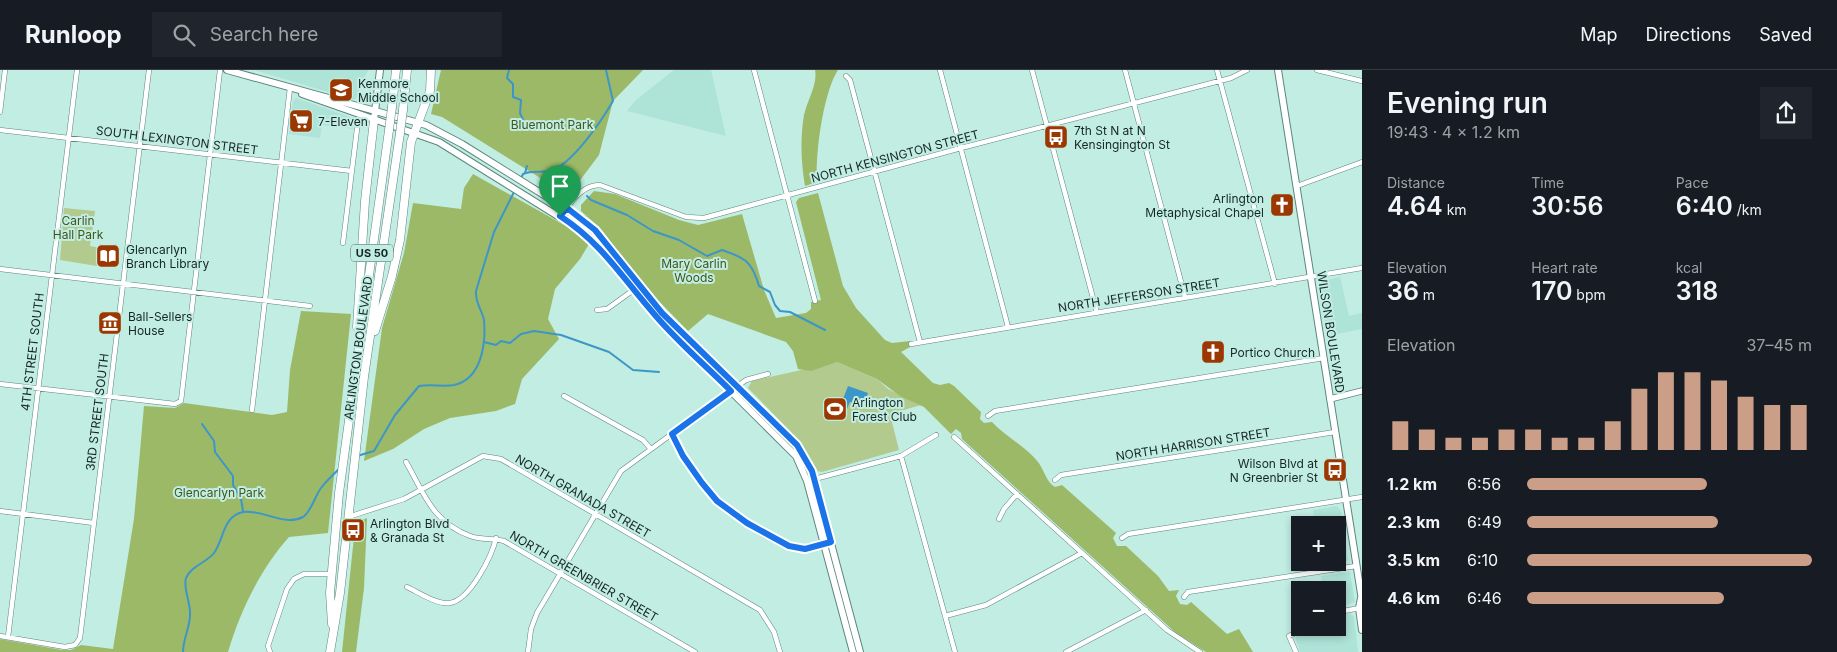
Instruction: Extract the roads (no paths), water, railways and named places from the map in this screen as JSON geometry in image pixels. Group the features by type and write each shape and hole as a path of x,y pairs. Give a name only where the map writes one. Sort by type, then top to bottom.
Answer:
{"highway":[{"name":"ARLINGTON BOULEVARD","path":"332,629 330,607 331,574 339,493 390,130 396,70"},
{"name":"ARLINGTON BOULEVARD","path":"330,652 332,629 340,593 364,377 400,133 407,70"},
{"path":"364,377 400,240 412,142 430,92 432,70"},
{"path":"354,376 361,241 374,120"}],"main road":[{"path":"227,70 349,102 418,122 441,131 567,208 595,230 657,318 734,389 791,450 811,480 860,652"},
{"path":"374,120 380,70"},
{"name":"WILSON BOULEVARD","path":"1278,70 1361,599 1362,630"},
{"path":"290,88 334,107 415,132 438,142 560,216 588,236 637,288"},
{"path":"334,107 349,102"},
{"path":"828,543 853,652"}],"street":[{"path":"0,112 5,70"},
{"name":"4TH STREET SOUTH","path":"8,637 77,70"},
{"name":"3RD STREET SOUTH","path":"8,637 65,647 75,644 80,638 149,70"},
{"path":"0,384 174,404 182,400 220,70"},
{"path":"754,70 816,301"},
{"path":"940,70 1008,327"},
{"path":"1032,70 1097,313"},
{"path":"1125,70 1185,297"},
{"path":"1217,70 1275,284"},
{"name":"NORTH KENSINGTON STREET","path":"560,216 582,191 591,185 606,186 696,219 789,196 1134,102 1231,78 1248,70"},
{"path":"1318,70 1362,81"},
{"path":"846,76 850,80 920,342"},
{"path":"252,410 290,88"},
{"path":"343,243 357,129"},
{"name":"SOUTH LEXINGTON STREET","path":"0,130 352,171"},
{"path":"1297,186 1362,162"},
{"name":"NORTH JEFFERSON STREET","path":"911,344 1362,268"},
{"path":"0,270 310,306"},
{"path":"597,310 607,309 637,288"},
{"path":"988,416 995,411 1324,358"},
{"path":"528,652 531,629 537,613 621,471 650,448 746,380 768,374"},
{"path":"1330,398 1362,392"},
{"path":"564,396 643,440 650,448"},
{"name":"NORTH HARRISON STREET","path":"1055,480 1061,475 1335,432"},
{"path":"672,434 683,456 717,501 747,523 789,546 805,549 828,543"},
{"path":"811,480 901,456 936,435"},
{"path":"954,437 1167,630 1200,652"},
{"name":"NORTH GRANADA STREET","path":"347,517 404,499 483,456 501,459 760,610 774,632 780,652"},
{"path":"901,456 955,652"},
{"name":"NORTH GREENBRIER STREET","path":"406,462 420,490 436,514 450,526 471,537 496,538 504,541 561,572 694,652"},
{"path":"999,519 1004,509 1017,494"},
{"path":"1122,538 1128,534 1362,497"},
{"path":"0,511 94,523"},
{"path":"406,587 440,601 450,603 463,598 493,549 496,538"},
{"path":"945,616 986,605 1082,553"},
{"path":"1184,597 1188,592 1356,566"},
{"path":"264,652 268,646 287,589 294,579 304,574 331,574"},
{"path":"1346,611 1360,608"},
{"path":"1066,652 1146,610"},
{"path":"1291,635 1296,652"},
{"path":"0,636 8,637"},
{"path":"268,646 270,652"}],"water":[{"path":"848,386 868,393 863,407 850,402 847,409 836,405 839,398 843,399"}],"waterway":[{"path":"509,70 507,78 513,84 513,97 521,100 520,113 524,122"},
{"path":"521,178 526,173 550,171 559,167 586,141 613,101 606,70"},
{"path":"525,173 527,166"},
{"path":"557,167 562,171"},
{"path":"357,456 374,451 395,415 419,386 454,385 471,376 476,368 483,349 484,339 484,320 476,291 494,232 514,192"},
{"path":"587,196 591,200 627,215 653,231 679,240 707,256 722,250 737,256 751,266 759,286 770,292 775,305 780,311 790,312 825,330"},
{"path":"484,342 496,345 501,341 510,343 521,334 534,331 561,335 609,352 633,370 659,372"},
{"path":"202,424 214,441 215,452 233,476 233,485 241,499 243,511"},
{"path":"183,652 190,617 185,586 186,578 191,570 214,553 231,518 243,512 258,513 288,520 296,520 303,517 321,488 339,469"}],"place":[{"name":"Kenmore Middle School","path":"341,90"},
{"name":"7-Eleven","path":"301,121"},
{"name":"7th St N at N Kensingington St","path":"1056,137"},
{"name":"Arlington Metaphysical Chapel","path":"1282,205"},
{"name":"Glencarlyn Branch Library","path":"108,256"},
{"name":"Ball-Sellers House","path":"110,323"},
{"name":"Portico Church","path":"1213,352"},
{"name":"Arlington Forest Club","path":"835,409"},
{"name":"Wilson Blvd at N Greenbrier St","path":"1335,470"},
{"name":"Arlington Blvd & Granada St","path":"353,530"}],"park label":[{"name":"Bluemont Park","path":"552,124"},
{"name":"Carlin Hall Park","path":"78,227"},
{"name":"Mary Carlin Woods","path":"694,270"},
{"name":"Glencarlyn Park","path":"219,492"}]}
